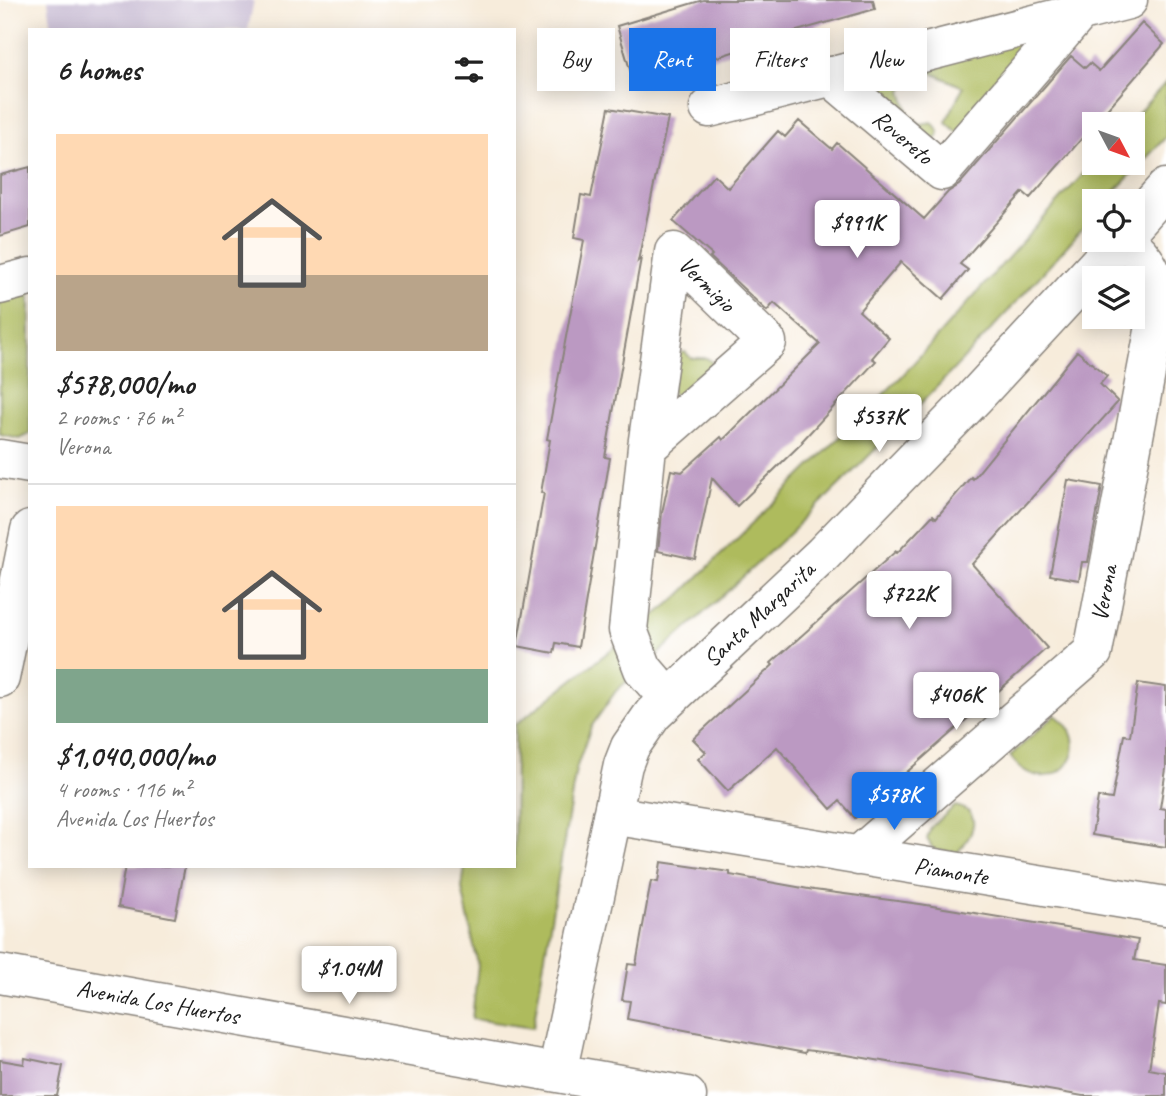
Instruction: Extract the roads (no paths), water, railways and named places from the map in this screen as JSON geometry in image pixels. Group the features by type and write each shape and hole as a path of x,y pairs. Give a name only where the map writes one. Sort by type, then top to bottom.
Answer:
{"street":[{"path":"830,76 1128,0"},
{"name":"Rovereto","path":"830,76 942,171 1081,11"},
{"path":"709,108 773,91"},
{"path":"1145,211 1166,188"},
{"name":"Vermigio","path":"647,447 767,342 674,252 650,421 647,447 628,630 643,669 669,699"},
{"name":"Santa Margarita","path":"556,1073 623,765 630,747 653,714 823,554 1111,252"},
{"name":"Verona","path":"858,856 1093,652 1159,305 1158,288 1152,271 1137,252"},
{"path":"0,285 28,278"},
{"path":"0,459 28,464"},
{"path":"0,678 28,540"},
{"name":"Piamonte","path":"612,815 1166,906"},
{"name":"Avenida Los Huertos","path":"0,974 687,1096"}]}
